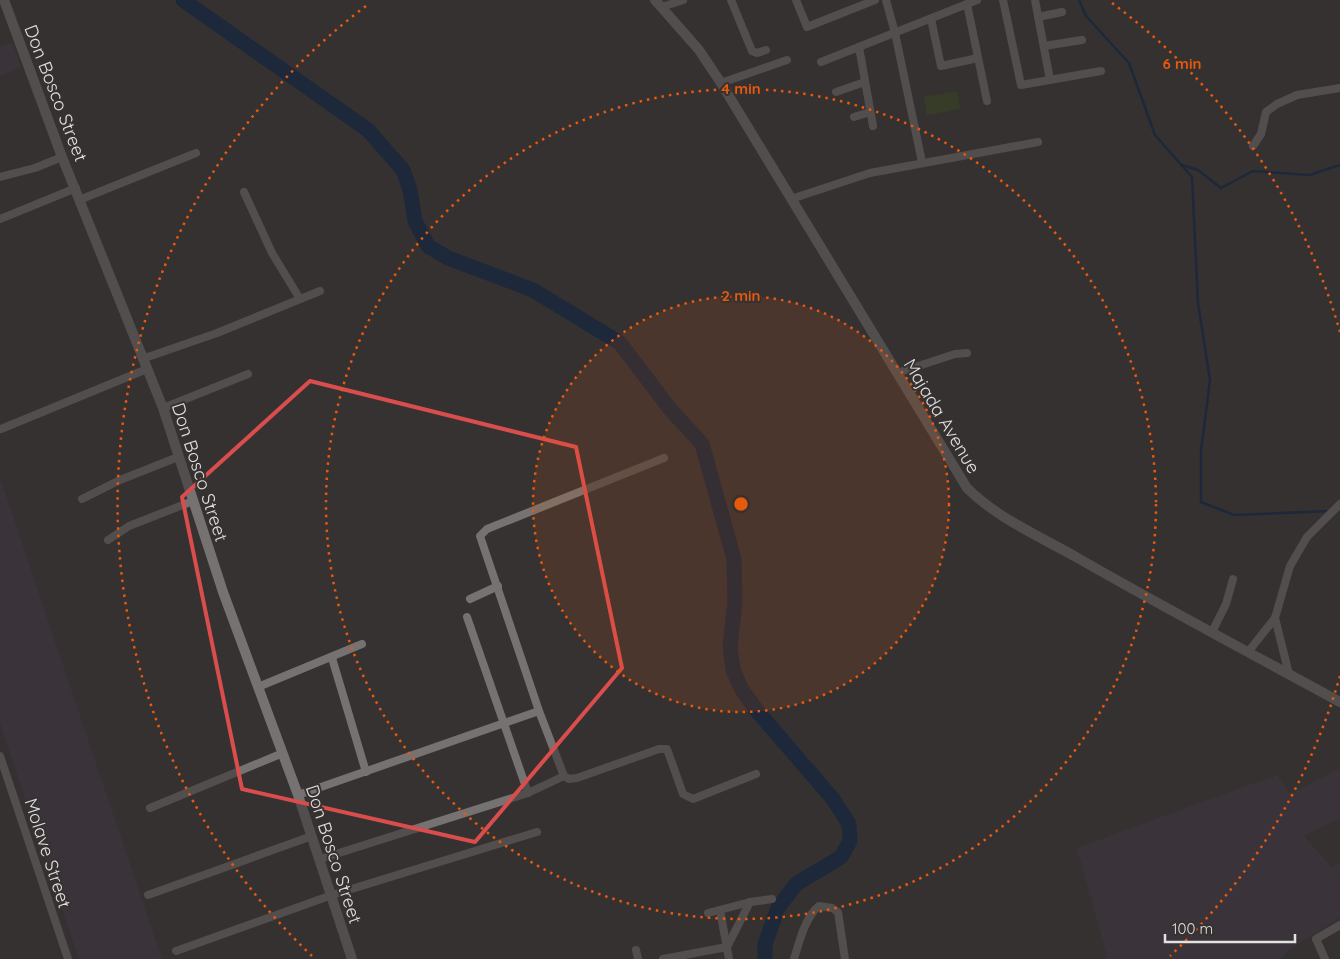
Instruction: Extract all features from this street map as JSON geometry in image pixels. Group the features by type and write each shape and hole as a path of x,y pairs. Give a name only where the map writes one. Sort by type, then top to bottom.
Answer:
{"street":[{"name":"Don Bosco Street","path":"4,0 62,157 163,408 193,501 298,794 352,959"},
{"path":"659,3 683,0"},
{"path":"731,0 752,51 757,53 766,50"},
{"path":"796,0 808,28 875,0"},
{"path":"886,0 895,33 922,162"},
{"path":"821,62 977,0"},
{"path":"1003,0 1021,85 1102,71"},
{"path":"1035,0 1050,80"},
{"name":"Majada Avenue","path":"659,3 699,50 721,83 967,488 979,500 1101,572 1340,702"},
{"path":"967,4 987,101"},
{"path":"1038,17 1062,12"},
{"path":"931,18 941,66 978,58"},
{"path":"1044,46 1082,40"},
{"path":"859,47 873,126"},
{"path":"721,83 788,60"},
{"path":"836,92 865,82"},
{"path":"1253,146 1261,134 1266,112 1277,104 1297,95 1340,88"},
{"path":"854,117 870,112"},
{"path":"792,199 870,174 922,162 1038,142"},
{"path":"79,200 196,153"},
{"path":"0,177 35,168 62,157"},
{"path":"0,219 76,188"},
{"path":"244,192 272,252 300,299"},
{"path":"142,359 217,333 320,291"},
{"path":"897,373 956,354 967,353"},
{"path":"1,429 147,369"},
{"path":"163,408 248,374"},
{"path":"82,499 120,480 178,457"},
{"path":"664,458 488,529 480,536 539,711 564,776 569,779 577,778 659,748 667,749 683,794 693,799 756,774"},
{"path":"108,540 129,526 193,501"},
{"path":"1248,652 1275,618 1290,566 1307,537 1340,504"},
{"path":"1212,632 1226,604 1233,579"},
{"path":"470,599 498,586"},
{"path":"467,617 528,793"},
{"path":"1275,618 1289,674"},
{"path":"258,686 332,658 362,644"},
{"path":"332,658 366,772"},
{"path":"298,794 503,725 539,711"},
{"path":"150,808 282,753"},
{"name":"Molave Street","path":"0,756 68,959"},
{"path":"320,859 528,793 564,776"},
{"path":"176,951 332,895 537,832"},
{"path":"148,895 312,836"},
{"path":"708,912 772,899"},
{"path":"726,947 750,902"},
{"path":"794,959 814,911 819,906 832,908 838,912 845,959"},
{"path":"720,910 729,959"},
{"path":"1325,959 1316,939 1340,925"},
{"path":"663,959 726,947"},
{"path":"636,950 638,959"}],"highlighted area":[{"path":"310,381 576,447 622,668 475,842 242,789 182,497"}],"shaded area":[{"path":"12,43 21,67 0,76 0,47"},
{"path":"0,478 162,959 79,959 0,723"},
{"path":"1340,768 1340,818 1304,836 1332,868 1340,863 1340,917 1288,951 1280,959 1108,959 1077,848 1277,775 1290,794"}],"green space":[{"path":"957,91 960,109 927,115 924,97"}],"waterway":[{"path":"183,0 368,130 403,170 410,190 415,221 428,246 448,258 533,290 620,343 670,409 702,444 734,559 735,602 730,646 733,670 742,690 758,712 833,799 849,824 850,841 841,857 796,884 778,908 765,944 765,959"},
{"path":"1079,0 1086,16 1129,63 1155,135 1192,177 1198,303 1210,380 1201,451 1201,502 1234,515 1331,511"},
{"path":"1182,165 1198,170 1221,188 1253,171 1309,175 1340,165"}]}
